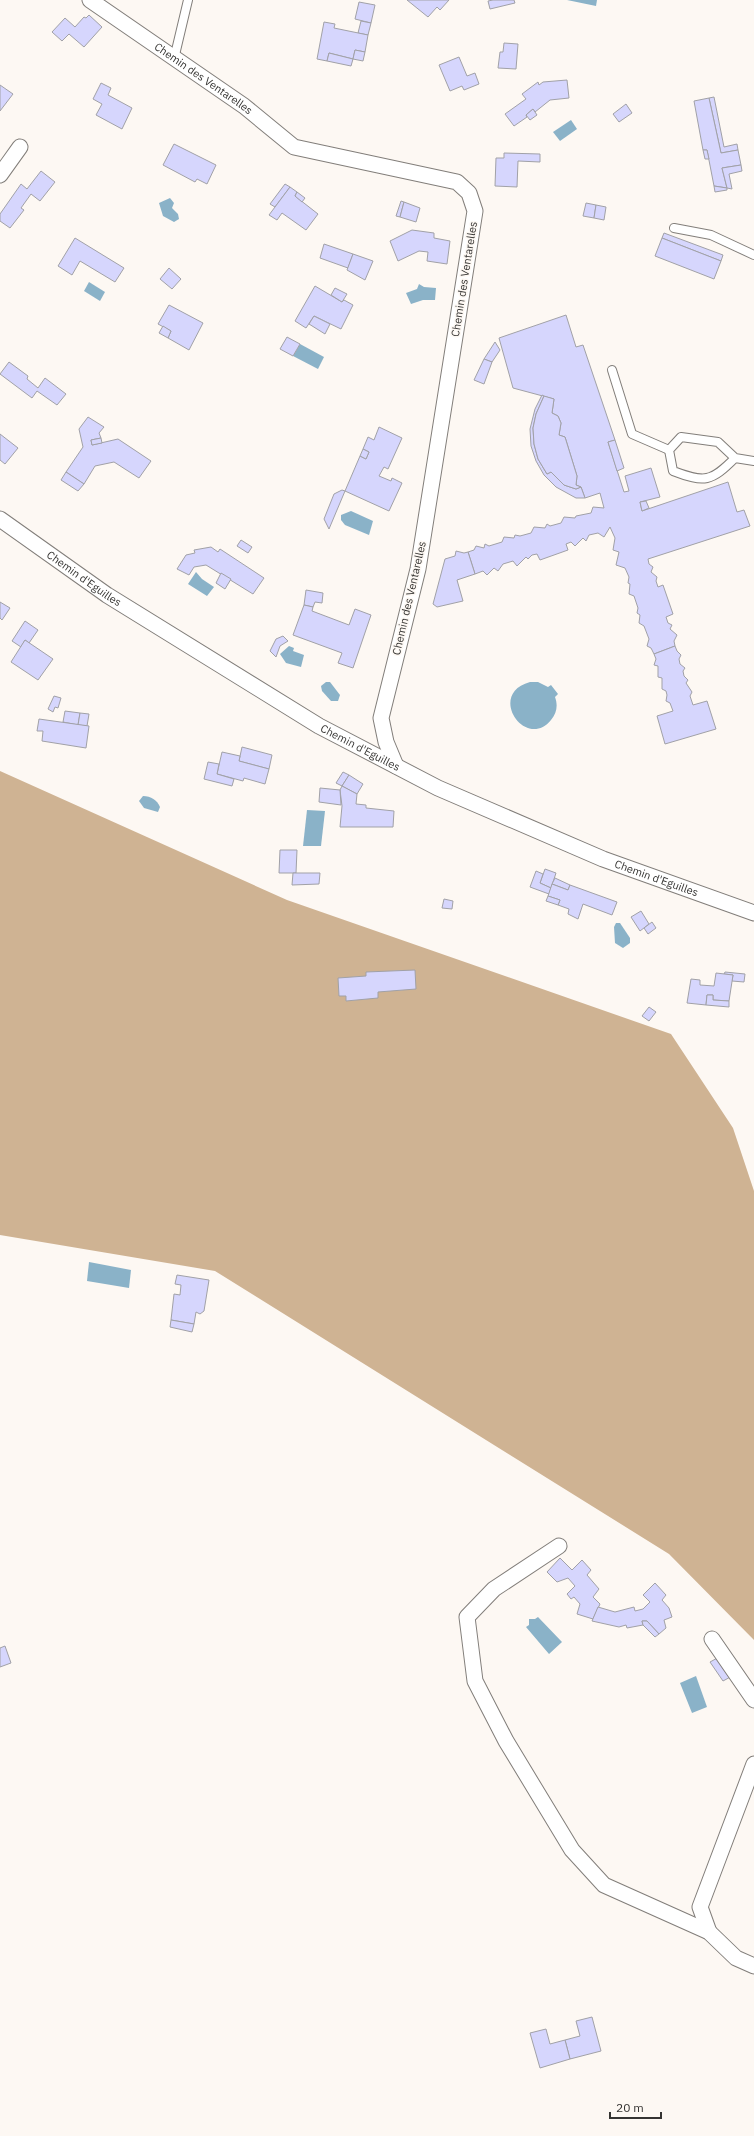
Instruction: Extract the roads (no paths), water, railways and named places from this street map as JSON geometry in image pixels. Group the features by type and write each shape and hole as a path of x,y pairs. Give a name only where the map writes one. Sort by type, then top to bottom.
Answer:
{"street":[{"name":"Chemin des Ventarelles","path":"90,0 244,106 294,147 457,182 469,193 475,212 418,569 381,718 386,742 396,766"},
{"path":"0,175 20,147"},
{"name":"Chemin d'Eguilles","path":"0,519 107,595 319,726 438,788 603,859 754,913"},
{"path":"559,1546 494,1589 467,1617 475,1681 506,1741 572,1850 604,1885 710,1932 736,1958 754,1966"},
{"path":"712,1639 754,1700"},
{"path":"710,1932 700,1907 754,1764"}],"lane":[{"path":"174,58 188,0"},
{"path":"674,228 711,235 754,255"},
{"path":"612,370 632,434 669,450"},
{"path":"669,450 681,437 718,442 735,458 754,461"},
{"path":"669,450 673,471 696,479 718,475 735,458"}],"water":[{"path":"567,0 597,0 596,6"},
{"path":"571,120 577,129 560,141 553,132"},
{"path":"170,198 174,203 172,208 178,214 179,219 174,222 163,216 159,203"},
{"path":"89,282 105,292 100,301 84,291"},
{"path":"419,284 424,287 436,288 435,300 423,300 411,304 406,293 417,289"},
{"path":"300,344 324,357 318,369 293,356"},
{"path":"351,511 373,521 369,535 345,525 341,520 341,515"},
{"path":"196,572 202,579 214,587 207,596 188,584"},
{"path":"289,646 294,648 293,651 304,655 301,667 286,663 280,654"},
{"path":"326,682 330,682 340,695 338,701 331,701 322,691 321,686"},
{"path":"530,682 538,682 548,687 551,685 558,694 555,697 557,706 555,715 541,728 531,729 522,725 515,717 511,707 511,697 517,688"},
{"path":"143,796 151,798 157,802 160,807 158,812 144,808 139,801"},
{"path":"307,810 325,811 321,846 303,846"},
{"path":"616,923 620,923 630,938 630,943 623,948 615,943 614,927"},
{"path":"89,1262 131,1270 129,1288 87,1281"},
{"path":"538,1617 562,1642 549,1654 526,1627 529,1625 529,1619 535,1619"},
{"path":"696,1676 707,1707 692,1713 680,1683"}]}
